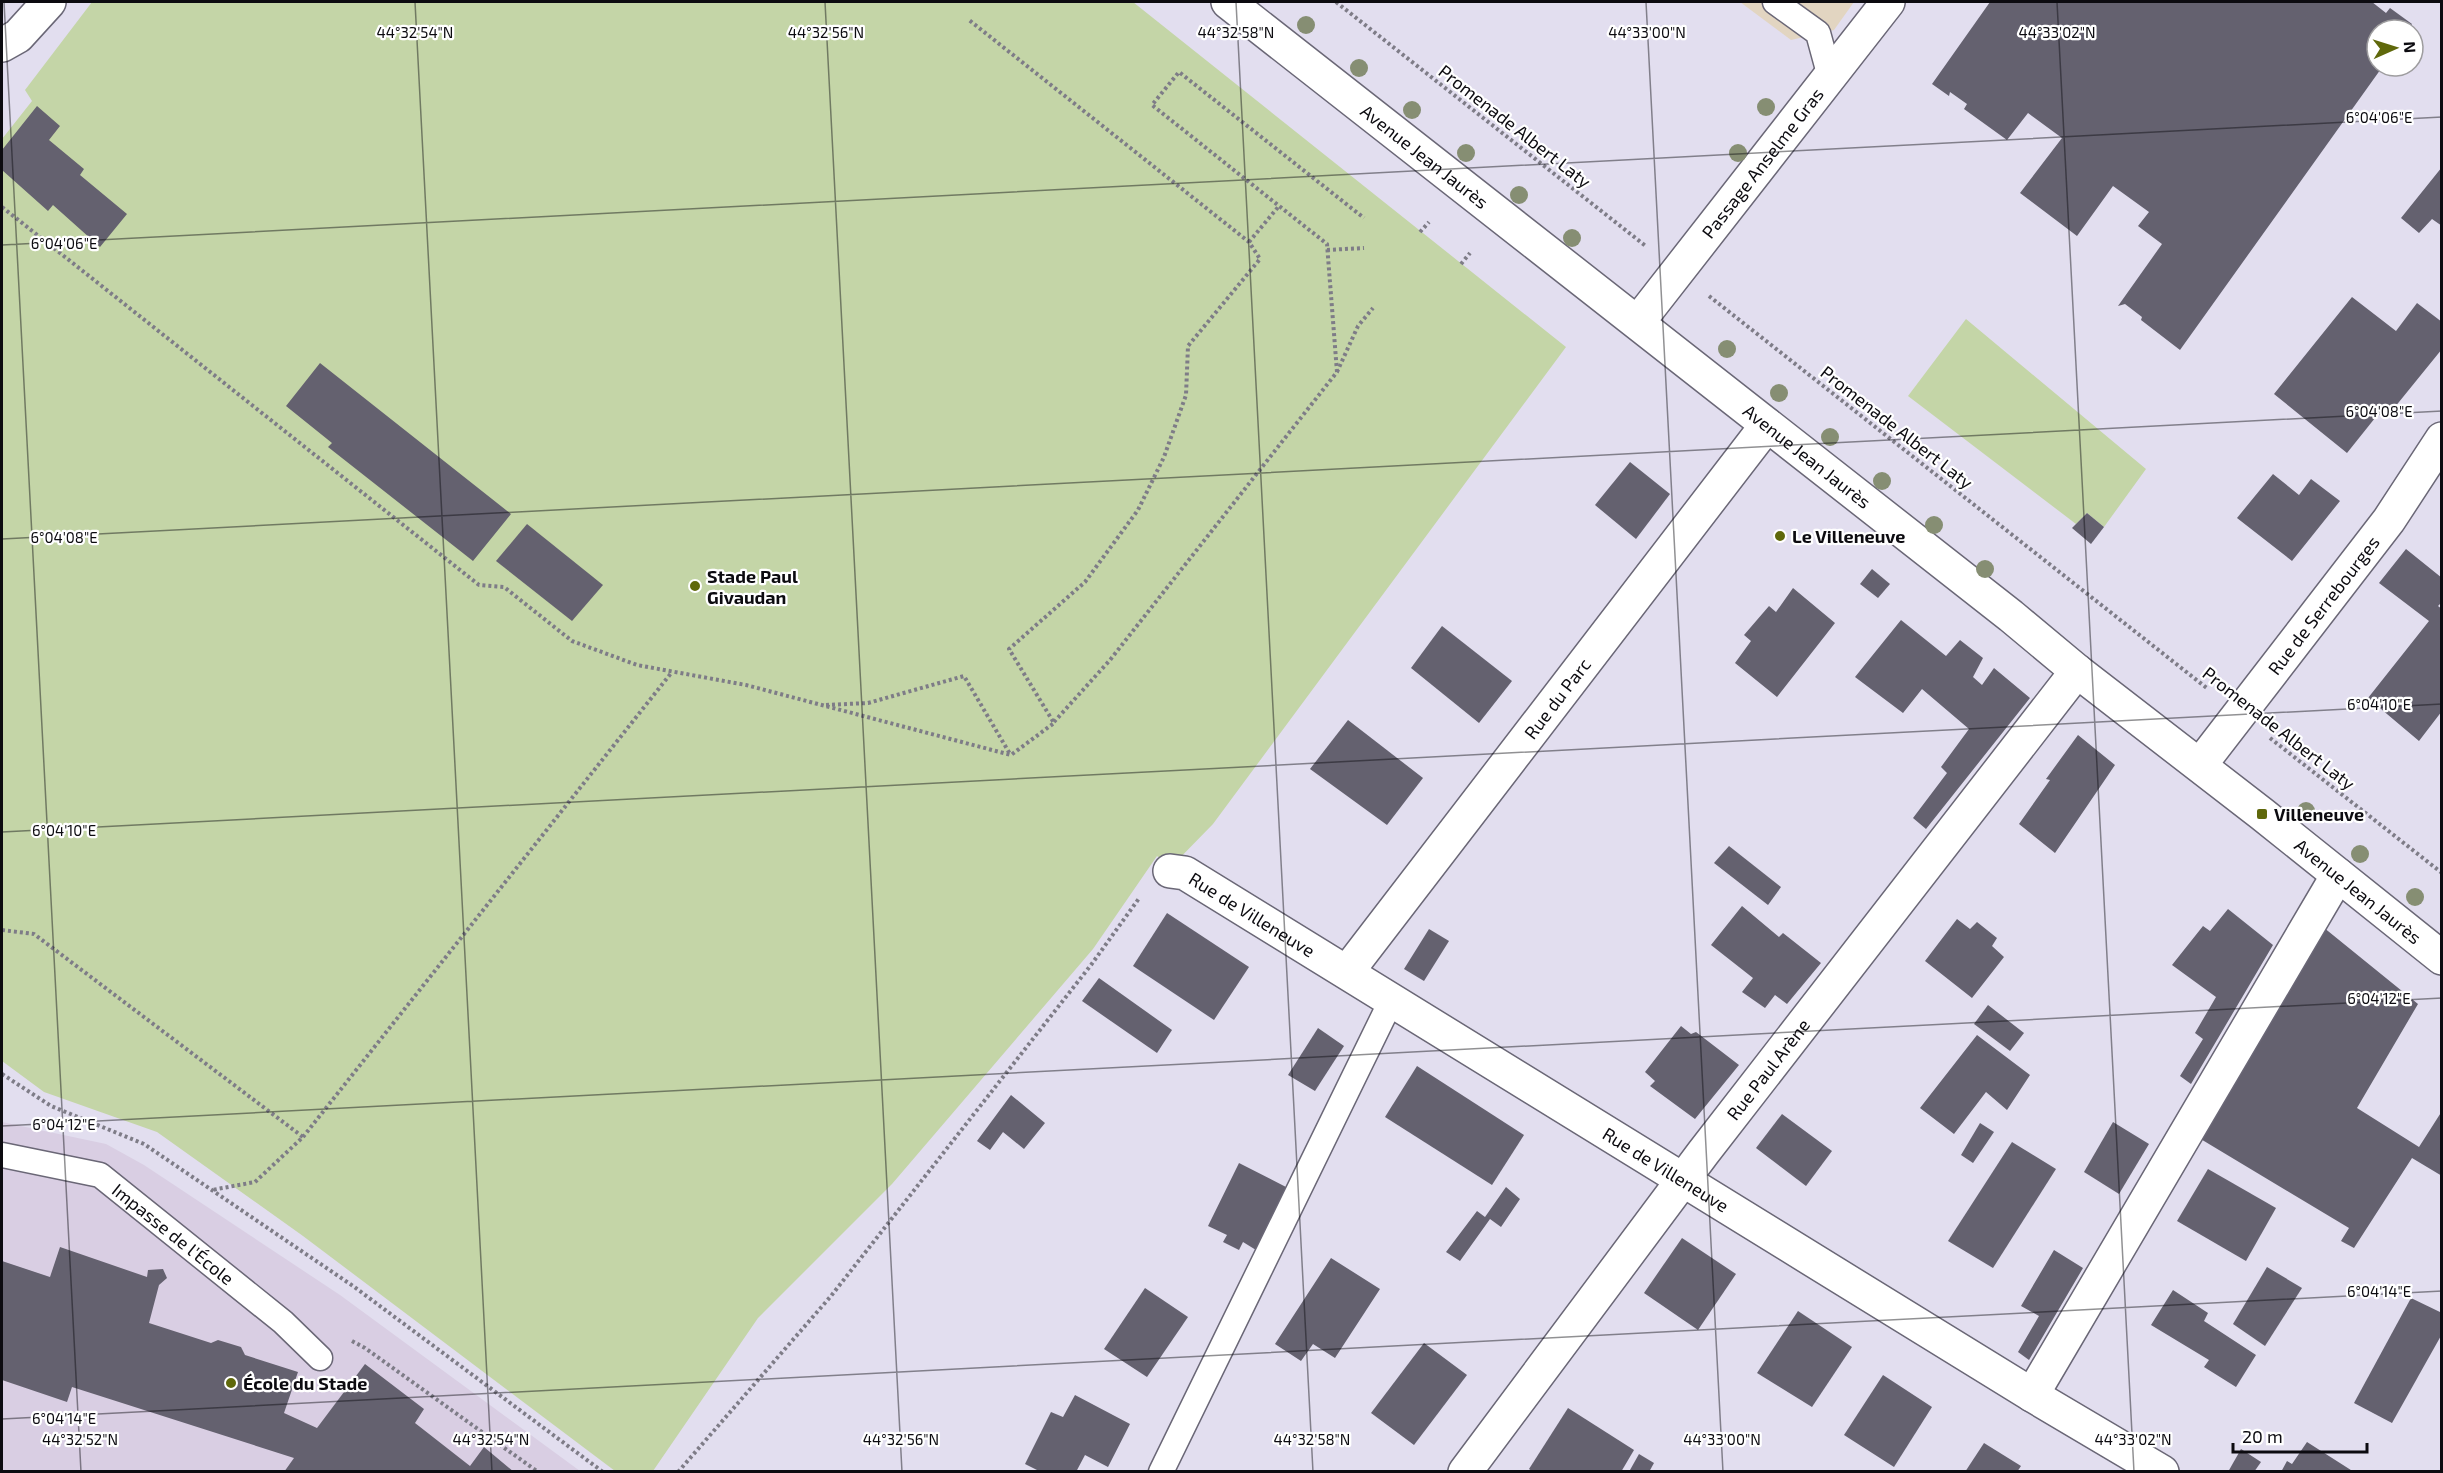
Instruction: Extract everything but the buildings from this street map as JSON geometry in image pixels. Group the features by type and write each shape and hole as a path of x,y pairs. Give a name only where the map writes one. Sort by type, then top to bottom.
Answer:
{"street":[{"path":"2,45 18,36 49,2"},
{"name":"Avenue Jean Jaurès","path":"1228,2 1638,322 2442,958"},
{"name":"Passage Anselme Gras","path":"1638,322 1888,2"},
{"name":"Rue du Parc","path":"1347,972 1767,426"},
{"name":"Rue de Serrebourges","path":"2200,765 2389,520 2442,439"},
{"name":"Rue Paul Arène","path":"1465,1472 1683,1179 2077,671"},
{"name":"Rue de Villeneuve","path":"1170,871 1185,873 2032,1395 2162,1472"},
{"path":"2032,1395 2338,875"}],"lane":[{"path":"1775,2 1800,9 1818,33 1830,77"},
{"path":"1161,1472 1392,999"},
{"name":"Impasse de l'École","path":"2,1155 100,1175 283,1322 320,1358"}],"path":[{"name":"Promenade Albert Laty","path":"1336,2 2442,873"},
{"path":"969,20 1249,242 1260,259 1188,346 1186,395 1164,457 1138,510 1085,582 1009,649 1054,723"},
{"path":"1337,372 1327,244 1152,105 1179,72 1364,218"},
{"path":"1249,242 1279,206"},
{"path":"2,207 479,585 504,587 572,641 637,665 746,685 1011,755"},
{"path":"1420,232 1429,222"},
{"path":"1327,250 1364,248"},
{"path":"1461,264 1470,254"},
{"path":"1011,755 1054,723 1110,660 1337,372 1358,326 1372,308"},
{"path":"211,1190 255,1182 303,1137 672,672"},
{"path":"822,705 868,703 964,676 1011,755"},
{"path":"678,1472 831,1296 1092,965 1160,869 1170,871"},
{"path":"2,930 34,934 303,1137"},
{"path":"2,1074 51,1106 144,1144 353,1286 603,1472"},
{"path":"320,1358 350,1340 365,1348 538,1472"}],"shaded area":[{"path":"1740,2 1854,2 1834,30 1791,40"},
{"name":"École du Stade","path":"2,1122 106,1144 144,1165 340,1295 580,1471 2,1472"}],"green space":[{"name":"Stade Paul Givaudan","path":"92,2 1133,2 1566,347 1213,824 1171,867 1157,856 1093,949 892,1184 758,1318 653,1471 615,1471 303,1236 157,1132 44,1092 2,1061 2,139 32,101 25,90"},
{"path":"1966,319 2146,469 2104,527 2087,513 2076,524 1908,396"}],"place":[{"name":"Le Villeneuve","path":"1780,536"},
{"name":"Stade Paul Givaudan","path":"695,586"},
{"name":"Villeneuve","path":"2262,814"},
{"name":"École du Stade","path":"231,1383"}]}
